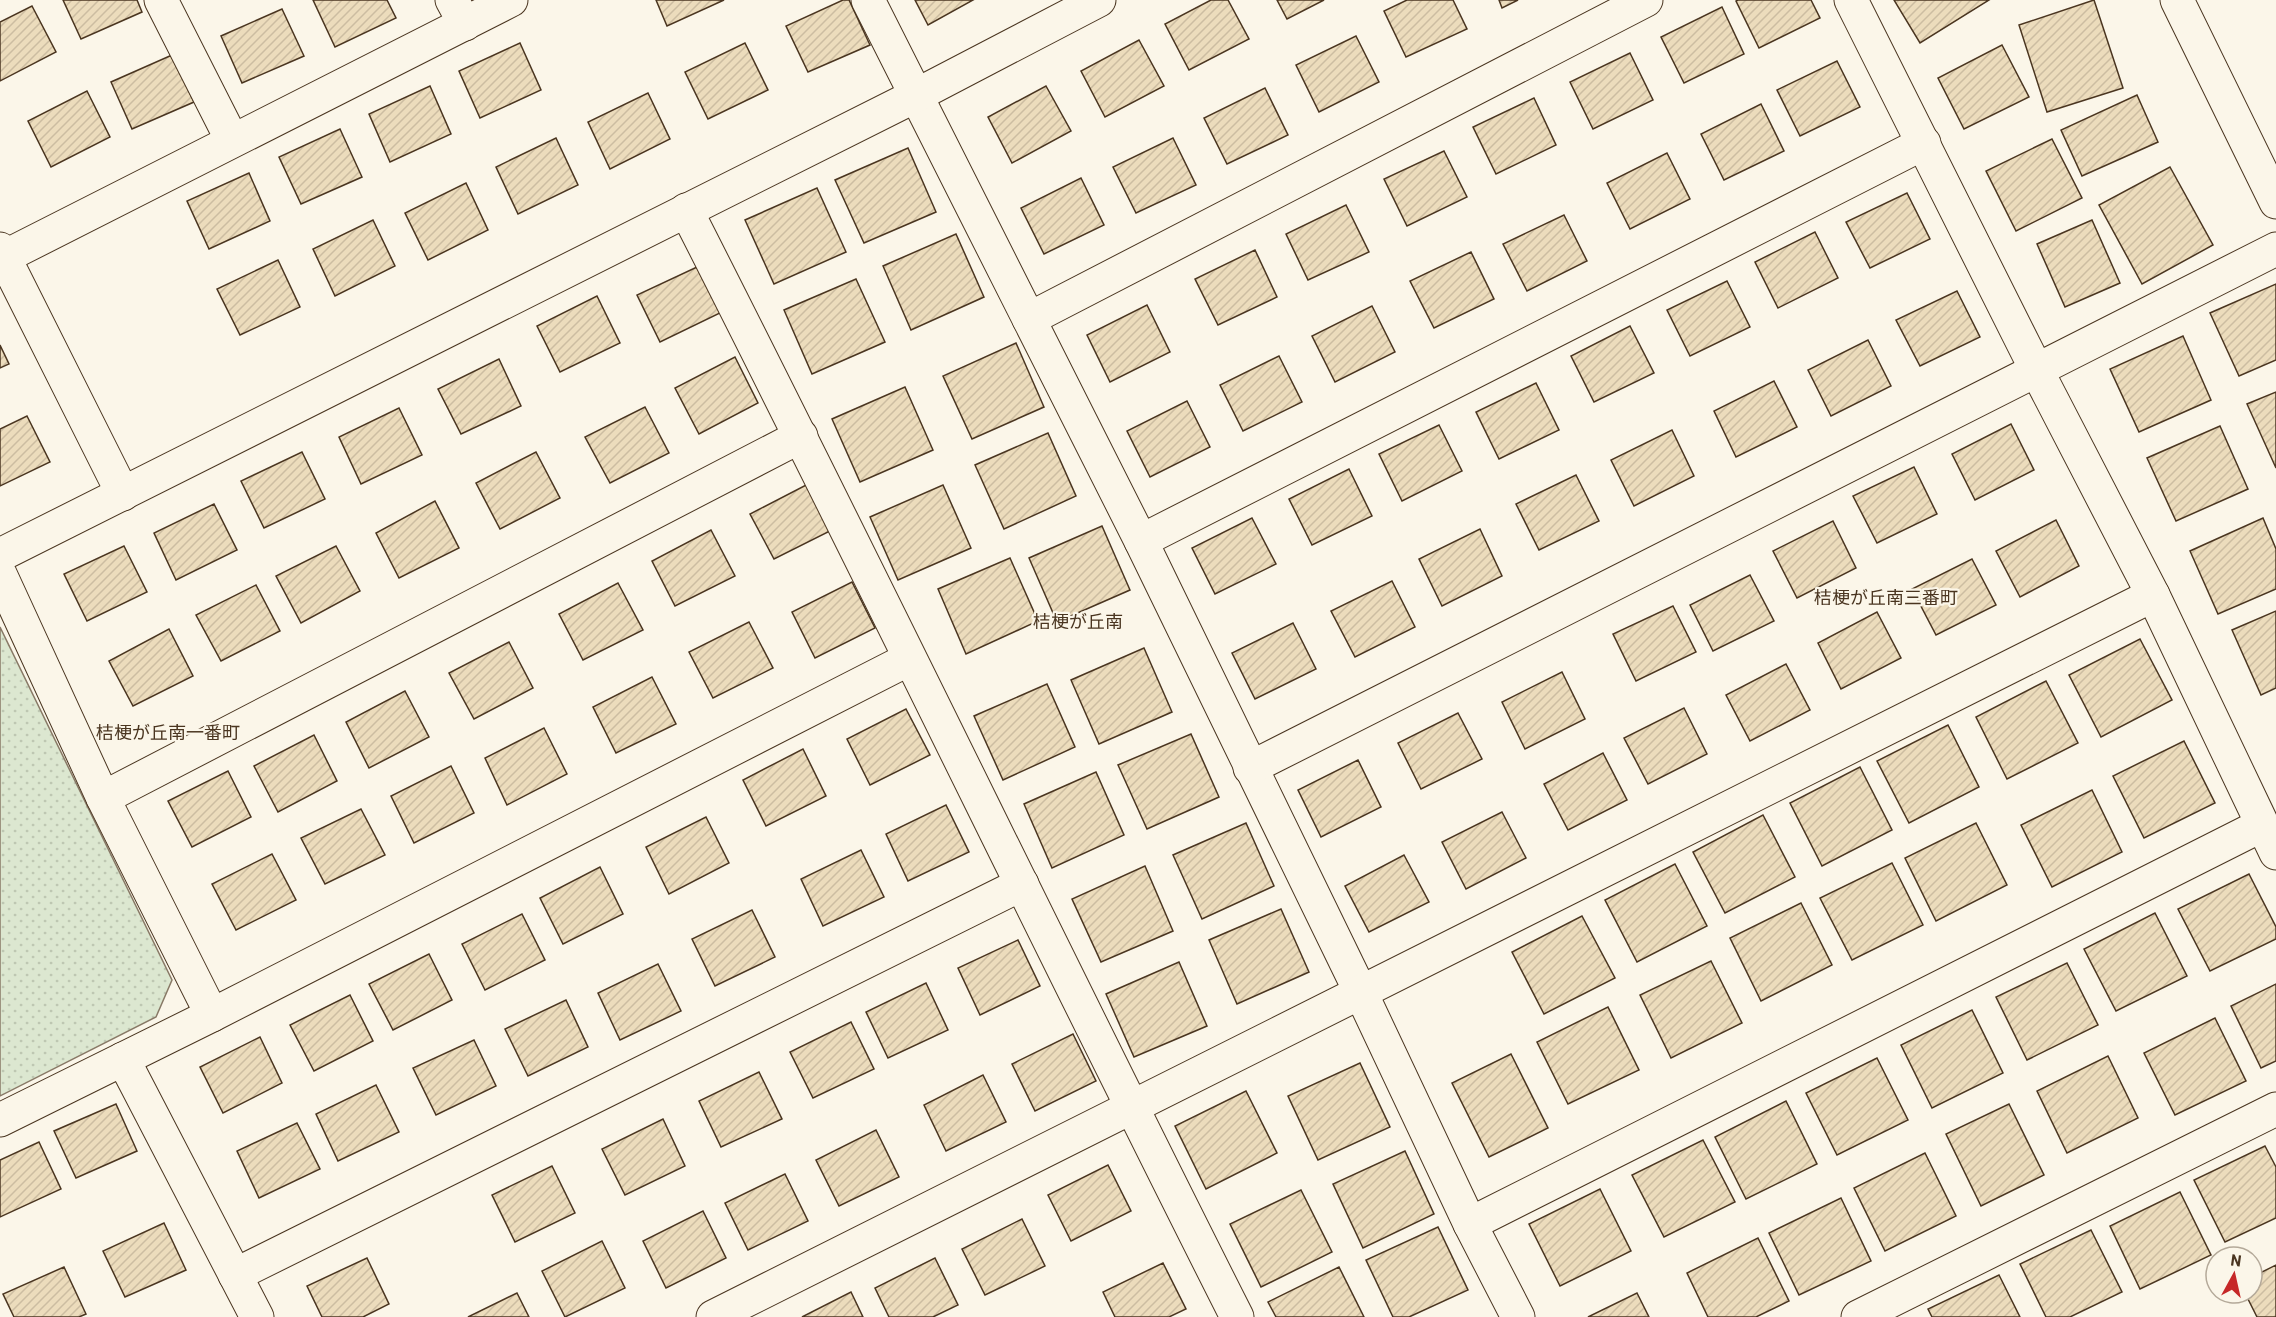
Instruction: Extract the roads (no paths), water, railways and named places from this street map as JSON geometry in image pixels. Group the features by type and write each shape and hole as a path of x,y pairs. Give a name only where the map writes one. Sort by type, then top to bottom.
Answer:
{"street":[{"path":"161,0 232,140"},
{"path":"123,494 1,255 232,140 458,12 511,0"},
{"path":"868,0 1141,541 1361,993 1470,1224 1518,1317"},
{"path":"0,555 915,96 1099,0"},
{"path":"1029,320 1646,0"},
{"path":"1470,1224 2269,839 2153,595 2036,369 1851,0"},
{"path":"2177,0 2276,202"},
{"path":"1141,541 1924,143"},
{"path":"686,210 801,436 1131,1108 1237,1317"},
{"path":"1250,768 2276,249"},
{"path":"103,798 801,436"},
{"path":"0,574 103,798 212,1015"},
{"path":"713,1317 2153,595"},
{"path":"0,1120 212,1015 909,659"},
{"path":"235,1275 1022,884"},
{"path":"123,1059 257,1317"},
{"path":"1858,1317 2276,1109"}],"district":[{"name":"桔梗が丘南三番町","path":"1886,597"},
{"name":"桔梗が丘南","path":"1078,621"},
{"name":"桔梗が丘南一番町","path":"168,732"}]}
